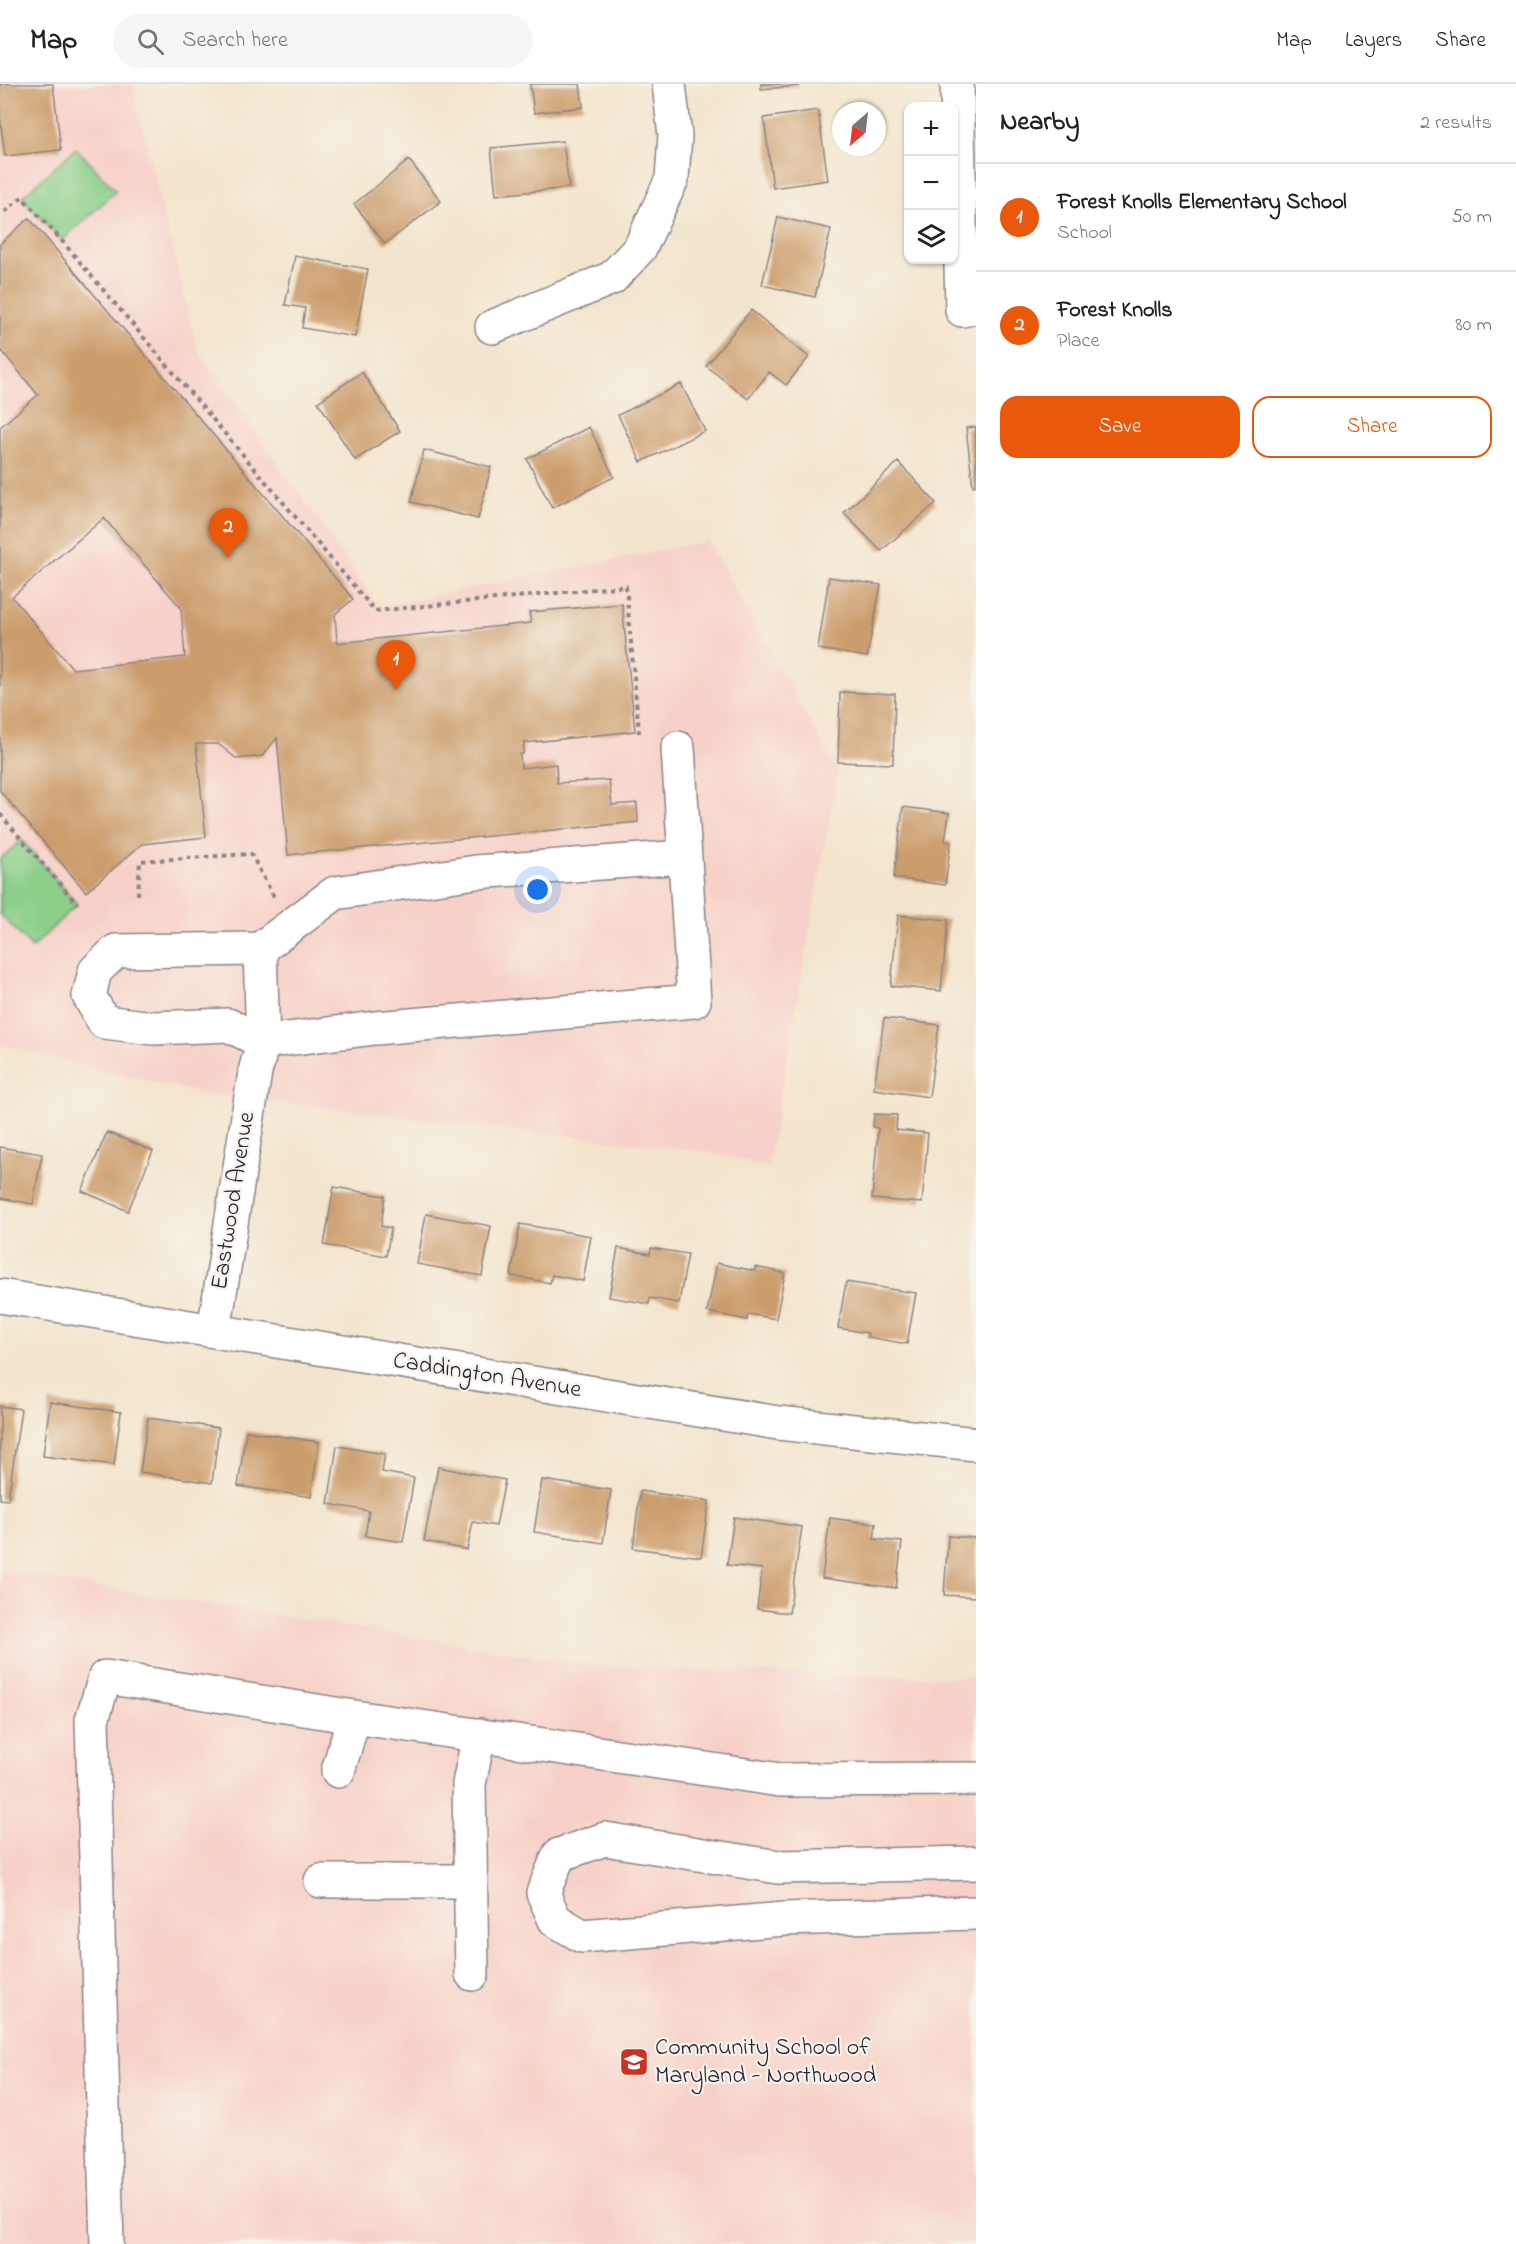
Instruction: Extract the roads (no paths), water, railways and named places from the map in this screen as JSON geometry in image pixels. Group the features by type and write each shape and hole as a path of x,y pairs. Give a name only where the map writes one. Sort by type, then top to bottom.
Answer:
{"street":[{"path":"492,327 612,278 640,248 672,179 675,136 669,84"},
{"path":"957,84 962,310 976,307"},
{"path":"678,748 694,1001 375,1028 259,1057 228,1025 153,1028 104,1022 89,996 95,970 116,951 260,949 335,893 476,872 684,857"},
{"name":"Eastwood Avenue","path":"214,1331 259,1057 260,949"},
{"name":"Caddington Avenue","path":"0,1296 778,1423 976,1444"},
{"path":"107,2244 93,1720 105,1677 354,1717 780,1780 976,1779"},
{"path":"338,1770 354,1717"},
{"path":"472,1974 469,1784 479,1735"},
{"path":"976,1863 778,1867 605,1839 559,1855 543,1893 555,1920 582,1936 784,1919 976,1913"},
{"path":"321,1881 470,1881"}],"place":[{"name":"Forest Knolls","path":"228,558"},
{"name":"Forest Knolls Elementary School","path":"396,690"},
{"name":"Community School of Maryland - Northwood","path":"634,2062"}]}
